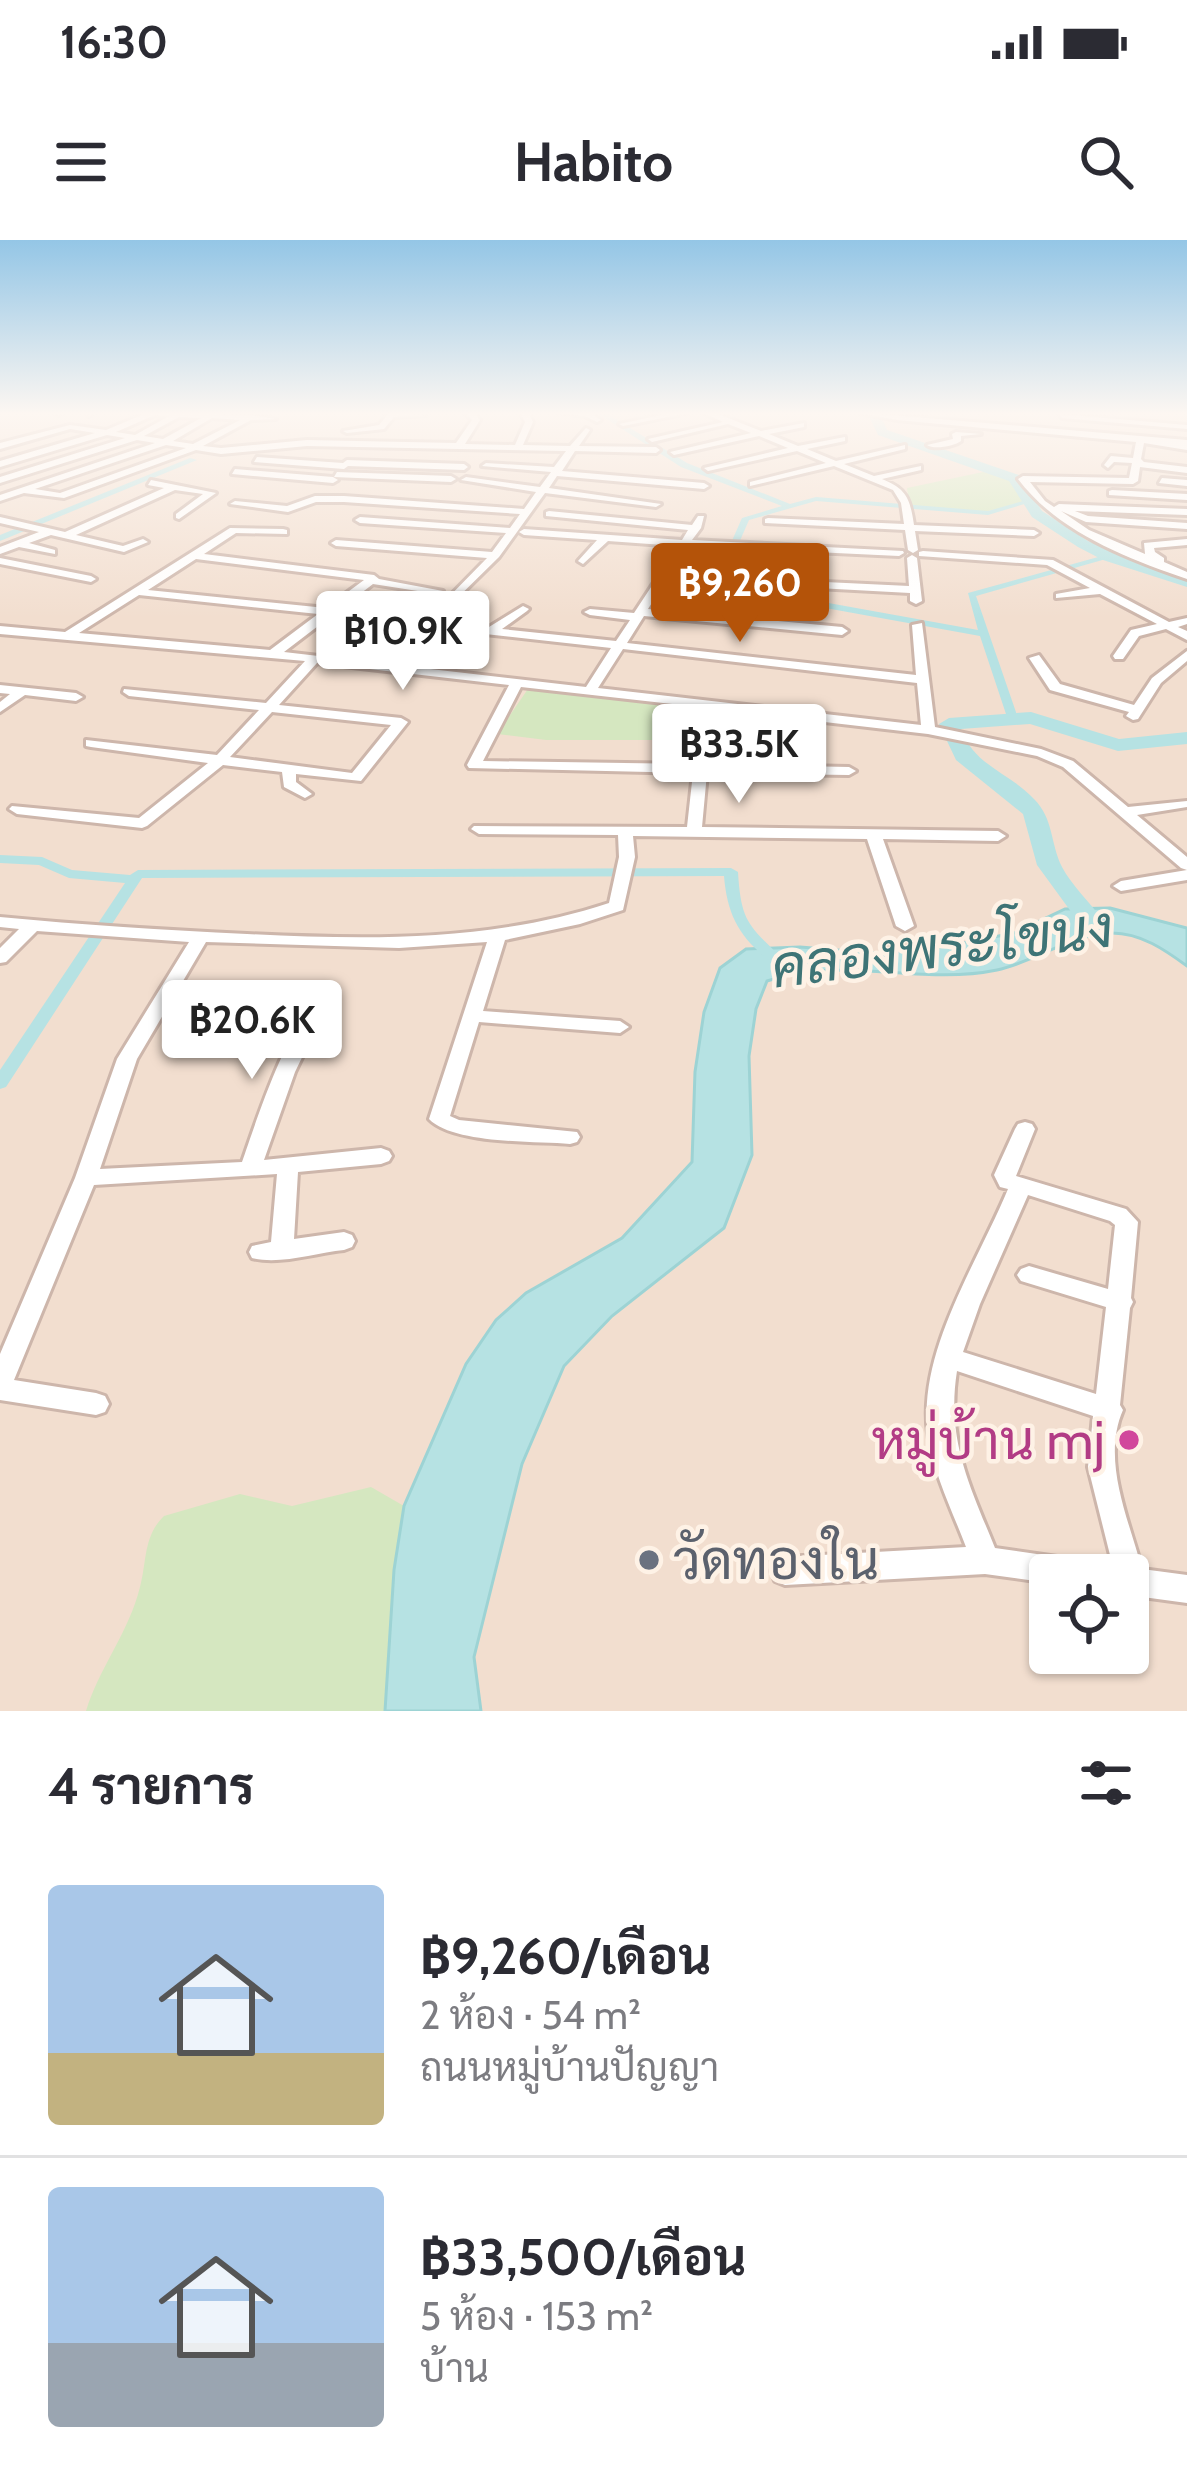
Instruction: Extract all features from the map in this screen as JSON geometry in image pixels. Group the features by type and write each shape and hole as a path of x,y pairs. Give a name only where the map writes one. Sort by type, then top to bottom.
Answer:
{"street":[{"path":"0,498 51,481"},
{"path":"24,490 62,496 104,481"},
{"path":"420,493 428,481"},
{"path":"471,481 658,507 651,524"},
{"path":"551,481 518,531 431,622 620,648 923,680"},
{"path":"652,481 704,486"},
{"path":"753,484 767,481"},
{"path":"760,582 916,596 908,516 896,488 878,481"},
{"path":"1024,481 1042,503 1084,532 1187,573"},
{"path":"1071,481 1078,491 1120,489 1187,497"},
{"path":"1094,481 1132,481"},
{"path":"1168,496 1162,482 1187,483"},
{"path":"151,483 212,493 179,516"},
{"path":"65,536 174,487"},
{"path":"235,503 285,508 315,499 383,500 528,512"},
{"path":"383,500 333,541 495,556"},
{"path":"1187,512 1059,506 1086,520 1187,526"},
{"path":"285,508 290,517 308,519"},
{"path":"867,509 1034,533"},
{"path":"549,514 651,524 699,523 590,691"},
{"path":"768,520 908,516"},
{"path":"0,520 124,549"},
{"path":"360,520 1043,561 1187,636"},
{"path":"70,634 234,530 284,532"},
{"path":"0,551 49,532"},
{"path":"1124,532 1148,545 1187,542"},
{"path":"872,533 912,551"},
{"path":"584,561 606,537"},
{"path":"808,539 829,550"},
{"path":"106,560 142,542"},
{"path":"19,544 51,552"},
{"path":"1148,545 1150,554 1187,573"},
{"path":"196,556 348,574 437,591"},
{"path":"1162,561 1187,560"},
{"path":"0,561 91,579"},
{"path":"332,585 348,574"},
{"path":"273,654 373,580"},
{"path":"1060,596 1102,590"},
{"path":"138,592 329,613"},
{"path":"491,631 523,609"},
{"path":"590,612 695,616 842,631"},
{"path":"688,635 695,616"},
{"path":"1118,656 1130,635 1187,621"},
{"path":"918,625 923,680 944,733"},
{"path":"0,631 314,658 944,733 1055,757 1187,865"},
{"path":"1035,658 1055,687 1135,713 1156,681 1187,655"},
{"path":"17,809 142,823 221,759 314,658"},
{"path":"517,682 474,765 849,771"},
{"path":"0,689 76,697"},
{"path":"0,708 21,692"},
{"path":"91,743 356,778 401,722 129,692"},
{"path":"694,831 700,770 696,703"},
{"path":"289,769 289,784 305,794"},
{"path":"1124,812 1183,804"},
{"path":"479,829 998,836"},
{"path":"0,922 122,934 394,945 497,938 620,902 627,857 625,831"},
{"path":"873,834 905,926"},
{"path":"1121,886 1187,875"},
{"path":"0,958 32,926"},
{"path":"96,1404 2,1376 86,1178 127,1059 201,937"},
{"path":"497,938 440,1121 570,1137"},
{"path":"474,1016 620,1027"},
{"path":"250,1169 285,1072 311,1020"},
{"path":"1024,1129 1005,1175 1020,1187 1125,1219 1103,1486 1122,1554"},
{"path":"86,1178 381,1156"},
{"path":"288,1165 271,1251 344,1241"},
{"path":"986,1560 942,1435 943,1388 964,1313 1020,1187"},
{"path":"1029,1275 1121,1302"},
{"path":"951,1359 1110,1410"},
{"path":"785,1571 986,1560 1029,1567"},
{"path":"1149,1584 1187,1589"}],"shaded area":[{"path":"0,481 1187,481 1187,1711 0,1711"}],"green space":[{"path":"942,481 1013,481 1022,490 1024,503 979,513 910,508 907,488"},
{"path":"530,686 687,704 688,740 546,740 497,734"},
{"path":"371,1487 404,1506 394,1570 385,1711 86,1711 129,1619 149,1541 164,1516 240,1494 292,1506"}],"water":[{"path":"1110,908 1187,928 1187,966 1143,939 1112,933 1083,938 997,970 939,975 824,971 767,981 756,1009 749,1056 752,1155 724,1228 612,1316 564,1366 522,1464 474,1657 481,1711 385,1711 394,1570 404,1506 466,1364 496,1320 526,1293 622,1238 692,1162 695,1072 704,1012 720,968 746,949 800,947 875,953 937,948 1014,933 1065,909"}],"waterway":[{"path":"0,538 142,481"},
{"path":"724,481 789,506"},
{"path":"1016,481 1037,514 1083,544 1187,582"},
{"path":"983,634 729,588 731,552 746,518 816,499 988,513 1027,502"},
{"path":"1012,718 971,595 1109,557"},
{"name":"คลองพระโขนง","path":"1089,919 1049,865 1033,811 974,766 955,742 949,724 1031,718 1118,745 1187,738"},
{"path":"0,859 42,861 69,874 134,880"},
{"name":"คลองพระโขนง","path":"134,880 138,874 731,872 740,921 752,939 774,957"},
{"path":"0,1083 134,880"}],"place":[{"name":"หมู่บ้าน mj","path":"1129,1440"},
{"name":"วัดทองใน","path":"649,1560"}]}
